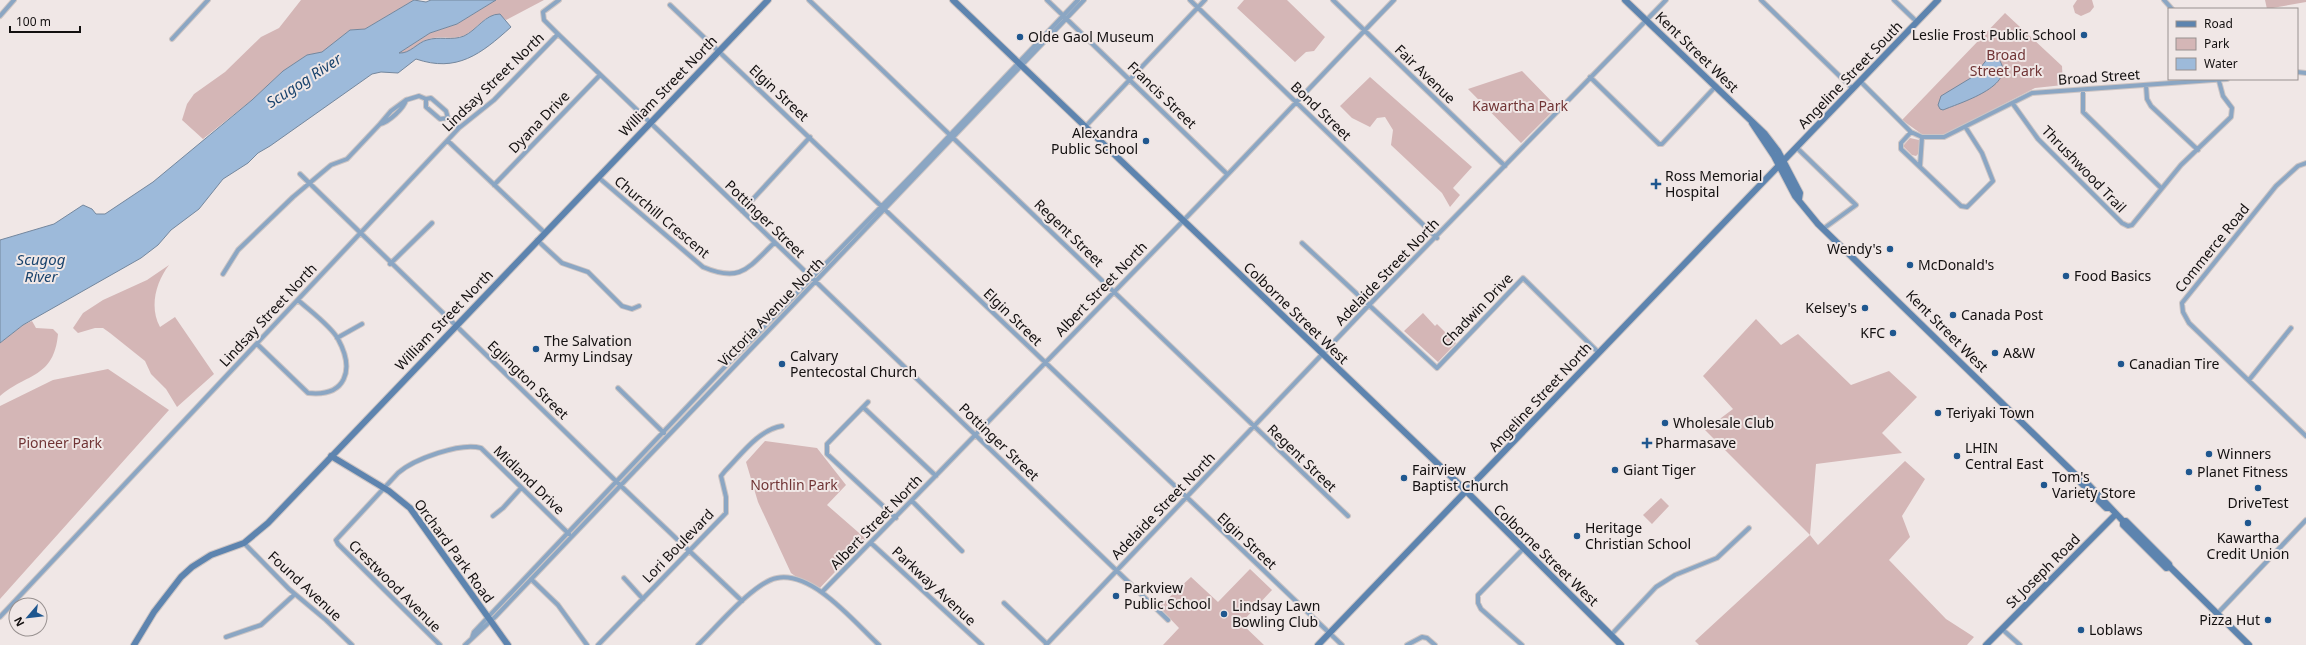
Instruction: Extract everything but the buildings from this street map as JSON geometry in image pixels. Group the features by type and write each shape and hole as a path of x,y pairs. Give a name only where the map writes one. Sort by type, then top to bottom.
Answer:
{"main road":[{"name":"William Street North","path":"134,645 154,612 180,577 204,558 244,543 268,523 768,0"},
{"name":"Kent Street West","path":"1626,0 1765,134 1800,193 1799,199 1823,229 1907,308 2080,479 2081,483 2106,508 2110,508 2123,521 2123,525 2166,568 2170,567 2249,645"},
{"name":"Angeline Street South","path":"1782,163 1938,0"},
{"name":"Colborne Street West","path":"955,1 1466,493 1621,645"},
{"name":"Angeline Street North","path":"1318,645 1466,493 1598,352 1782,163"},
{"name":"Orchard Park Road","path":"331,456 384,488 410,508 508,645"},
{"name":"St Joseph Road","path":"1986,645 2116,514"}],"street":[{"path":"0,16 14,0"},
{"path":"172,40 208,0"},
{"name":"Pottinger Street","path":"558,0 544,12 544,20 814,282 976,434 1168,620"},
{"name":"Regent Street","path":"809,0 1348,516"},
{"name":"Francis Street","path":"1046,0 1227,174"},
{"name":"Victoria Avenue North","path":"1065,17 1078,0"},
{"name":"Victoria Avenue North","path":"490,620 528,575 810,278 916,175 1065,17 1084,0"},
{"name":"Bond Street","path":"1190,0 1437,238"},
{"path":"1085,127 1205,0"},
{"name":"Fair Avenue","path":"1333,0 1505,166"},
{"name":"Albert Street North","path":"822,592 896,518 1113,291 1183,221 1394,0"},
{"name":"Adelaide Street North","path":"1046,645 1322,354 1437,238 1590,77 1666,0"},
{"path":"1761,0 1853,89"},
{"path":"1894,0 1917,22"},
{"path":"2164,0 2171,8"},
{"path":"2168,5 2173,0"},
{"name":"Elgin Street","path":"670,5 1342,645"},
{"name":"Lindsay Street North","path":"0,617 459,128 494,100 558,34"},
{"name":"Dyana Drive","path":"494,185 600,75"},
{"path":"1590,77 1659,144 1662,144 1716,86"},
{"name":"Broad Street","path":"1860,81 1911,132 1922,137 1944,137 1966,128 2032,93 2219,80"},
{"name":"Thrushwood Trail","path":"2013,104 2038,139 2122,223 2128,226 2132,225 2161,188 2233,114 2230,104 2223,96 2219,80"},
{"path":"2146,85 2147,99 2151,106 2198,150"},
{"path":"2083,90 2083,112 2161,188"},
{"path":"222,274 238,250 293,197 332,165 347,159 380,124 385,123 393,113 405,104 406,100 418,96 426,100 431,98 446,111 448,118 459,128"},
{"path":"426,100 426,107 440,119 448,118"},
{"path":"1911,132 1900,146 1961,206 1967,207 1993,181 1982,153 1966,128"},
{"path":"742,211 810,137"},
{"path":"1920,166 1922,137"},
{"path":"448,141 545,233"},
{"path":"1797,148 1856,205 1823,229"},
{"name":"Commerce Road","path":"2306,163 2298,166 2276,186 2182,303 2183,312 2189,323 2306,436"},
{"name":"Eglington Street","path":"300,174 390,264 742,601"},
{"name":"Churchill Crescent","path":"598,177 703,267 720,274 730,275 746,270 774,243"},
{"name":"Victoria Avenue North","path":"465,645 472,638 474,632 490,620 532,580 883,208"},
{"path":"390,264 432,223"},
{"path":"537,240 562,262 588,272 622,306 632,308 639,306"},
{"path":"1302,243 1370,305"},
{"name":"Chadwin Drive","path":"1370,305 1437,368 1523,278 1598,352"},
{"path":"256,344 308,393 317,394 340,386 346,379 346,368 342,349 337,338 298,300"},
{"path":"337,338 362,324"},
{"path":"2249,380 2291,328"},
{"path":"720,372 724,376"},
{"path":"618,388 668,436"},
{"path":"868,402 864,408 828,444 827,454 896,518"},
{"path":"864,408 936,476"},
{"name":"Lori Boulevard","path":"598,645 726,513 726,497 721,482 721,476 725,471 761,435 775,427 782,426"},
{"name":"Midland Drive","path":"384,488 408,464 467,446 481,448 520,488 572,537"},
{"name":"Crestwood Avenue","path":"384,488 336,540 338,544 440,645"},
{"path":"493,516 503,508 520,488"},
{"path":"912,501 962,551"},
{"path":"2217,614 2306,520"},
{"path":"1611,635 1656,587 1675,575 1717,558 1749,528"},
{"name":"Found Avenue","path":"244,543 295,594 326,620 352,645"},
{"name":"Parkway Avenue","path":"871,543 982,645"},
{"path":"1522,645 1481,609 1478,603 1478,595 1523,549"},
{"path":"528,575 558,605 587,645"},
{"path":"624,578 643,599"},
{"path":"699,645 742,601 777,578 802,580 822,592 879,645"},
{"path":"226,637 261,625 295,594"},
{"path":"1004,603 1046,645"},
{"path":"2002,629 2020,645"},
{"path":"1407,645 1422,637 1427,638 1435,645"}],"green space":[{"path":"301,0 414,0 365,29 350,30 322,53 307,55 283,71 252,100 203,139 182,120 187,104 194,94 225,72 261,37 279,28"},
{"path":"496,0 544,0 506,20 500,16 494,15 489,17 463,36 431,39 423,42 410,51 399,53 430,33 457,24"},
{"path":"1244,0 1287,0 1325,37 1314,51 1306,52 1295,62 1237,8"},
{"path":"2077,0 2092,0 2094,7 2090,12 2081,16 2075,13 2073,6"},
{"path":"2265,0 2306,0 2306,2 2267,8"},
{"name":"Broad Street Park","path":"2005,13 2062,66 2063,85 2035,88 1942,136 1923,135 1902,120"},
{"name":"Kawartha Park","path":"1522,71 1557,107 1521,143 1468,89"},
{"path":"1370,77 1472,167 1453,188 1460,195 1450,207 1442,193 1391,145 1393,130 1385,117 1377,118 1370,127 1352,118 1340,106"},
{"path":"1910,138 1919,140 1919,153 1916,156 1912,155 1903,146"},
{"path":"169,265 164,272 156,295 155,311 160,327 175,317 214,374 177,407 166,389 151,374 145,361 110,333 103,328 95,328 78,333 73,328 83,313 103,300 147,280"},
{"path":"1423,313 1435,326 1437,324 1456,343 1438,362 1404,331"},
{"path":"1756,319 1781,345 1798,334 1851,385 1889,371 1917,397 1882,433 1902,453 1816,464 1810,535 1705,430 1733,409 1703,376"},
{"path":"32,321 36,328 53,329 58,334 51,359 38,373 0,396 0,343 23,325"},
{"name":"Pioneer Park","path":"108,369 169,410 0,599 0,406 53,380"},
{"name":"Northlin Park","path":"765,441 817,448 846,485 827,505 866,539 818,590 791,573 758,502 746,462"},
{"path":"1905,461 1925,479 1902,516 1910,537 1889,560 1946,619 1974,637 1967,645 1699,645 1695,641 1810,535 1818,545"},
{"path":"1661,498 1669,506 1652,524 1643,515"},
{"path":"1250,569 1272,590 1241,623 1264,645 1163,645 1179,628 1159,607 1191,577 1218,602"}],"water":[{"name":"Scugog River","path":"414,0 426,2 431,0 496,0 457,24 430,33 399,53 407,52 427,40 464,36 485,19 495,15 500,14 511,27 479,53 468,58 444,64 431,63 416,59 398,73 381,72 372,74 258,153 248,163 223,179 199,209 171,230 158,245 141,258 23,325 0,343 0,240 54,224 83,205 92,209 96,214 105,214 153,182 252,100 283,71 307,55 322,52 350,30 365,29"},
{"path":"1996,56 2002,66 2002,75 1996,83 1975,97 1943,110 1940,109 1938,105 1941,96 1974,76 1988,58"}],"place":[{"name":"Leslie Frost Public School","path":"2084,35"},
{"name":"Olde Gaol Museum","path":"1020,37"},
{"name":"Alexandra Public School","path":"1146,141"},
{"name":"Ross Memorial Hospital","path":"1656,184"},
{"name":"Wendy's","path":"1890,249"},
{"name":"McDonald's","path":"1910,265"},
{"name":"Food Basics","path":"2066,276"},
{"name":"Kelsey's","path":"1865,308"},
{"name":"Canada Post","path":"1953,315"},
{"name":"KFC","path":"1893,333"},
{"name":"The Salvation Army Lindsay","path":"536,349"},
{"name":"A&W","path":"1995,353"},
{"name":"Calvary Pentecostal Church","path":"782,364"},
{"name":"Canadian Tire","path":"2121,364"},
{"name":"Teriyaki Town","path":"1938,413"},
{"name":"Wholesale Club","path":"1665,423"},
{"name":"Pharmasave","path":"1647,443"},
{"name":"Winners","path":"2209,454"},
{"name":"LHIN Central East","path":"1957,456"},
{"name":"Giant Tiger","path":"1615,470"},
{"name":"Planet Fitness","path":"2189,472"},
{"name":"Fairview Baptist Church","path":"1404,478"},
{"name":"Tom's Variety Store","path":"2044,485"},
{"name":"DriveTest","path":"2258,488"},
{"name":"Kawartha Credit Union","path":"2248,523"},
{"name":"Heritage Christian School","path":"1577,536"},
{"name":"Parkview Public School","path":"1116,596"},
{"name":"Lindsay Lawn Bowling Club","path":"1224,614"},
{"name":"Pizza Hut","path":"2268,620"},
{"name":"Loblaws","path":"2081,630"}]}
